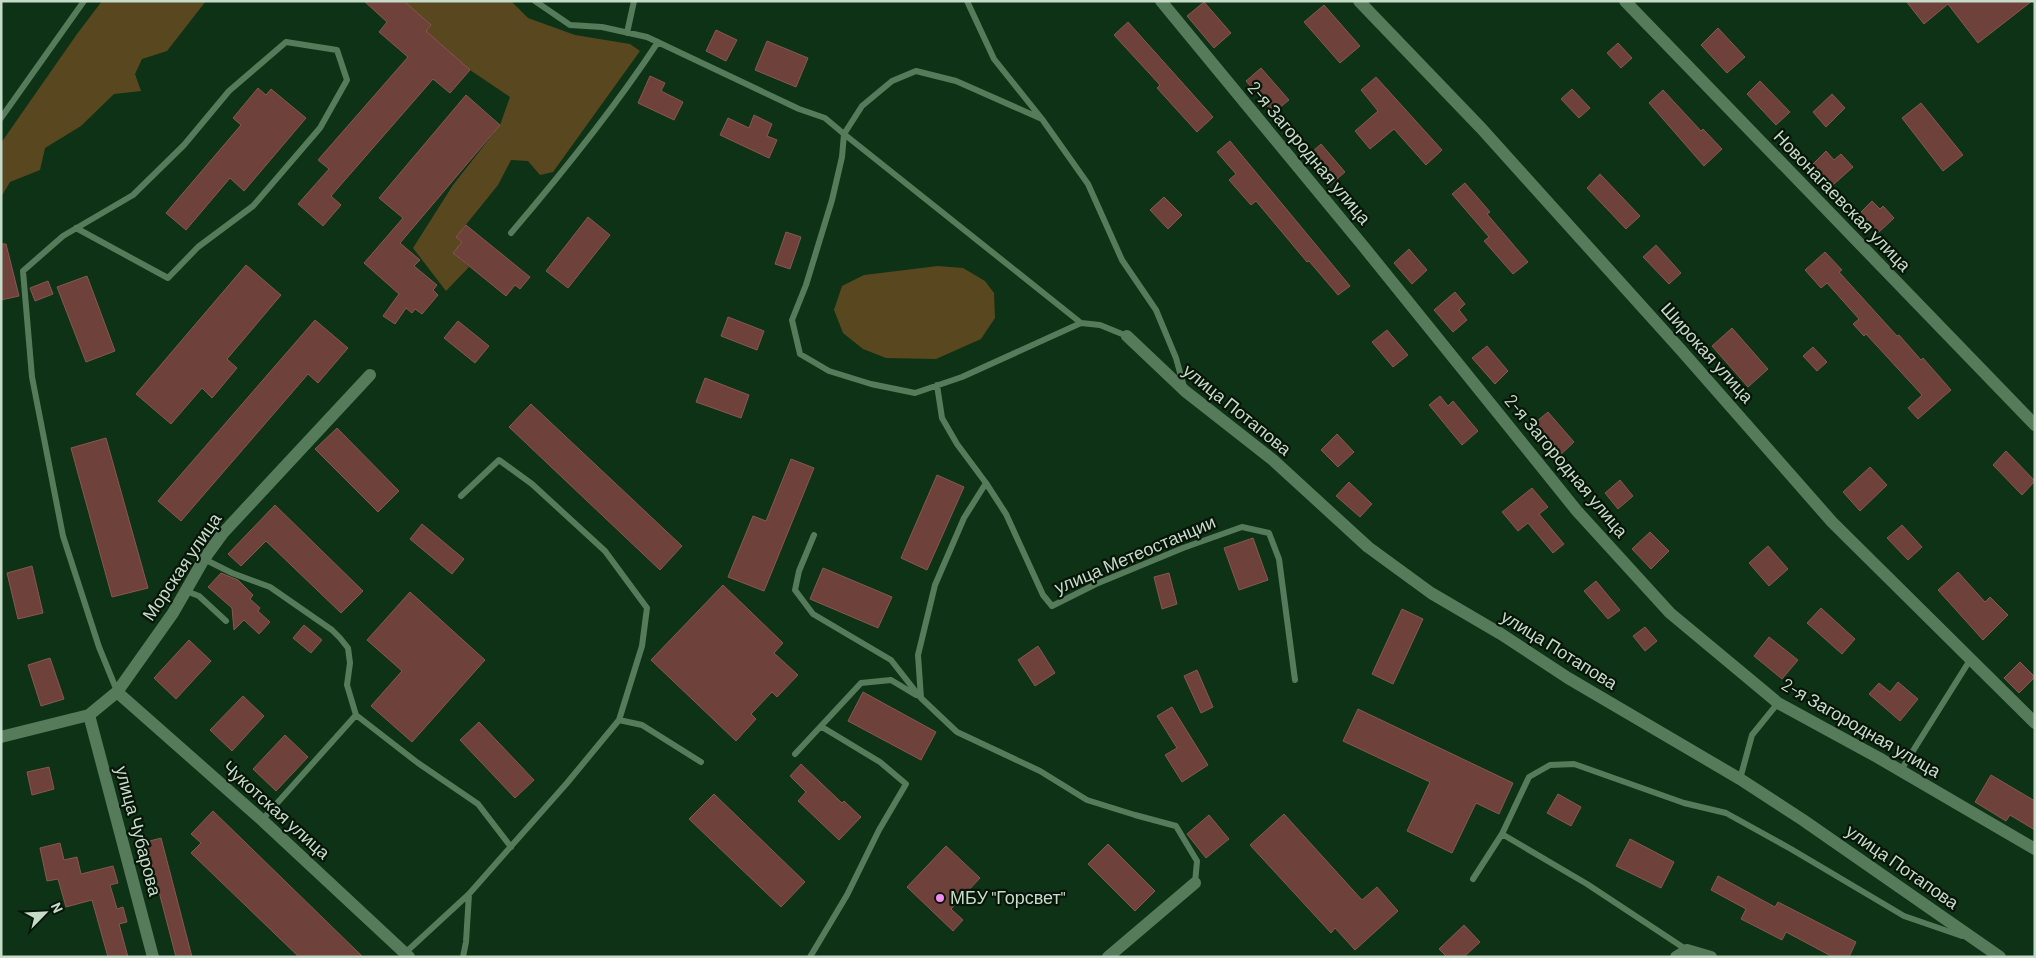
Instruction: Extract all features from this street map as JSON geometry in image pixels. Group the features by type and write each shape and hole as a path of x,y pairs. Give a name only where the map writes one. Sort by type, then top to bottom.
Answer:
{"street":[{"name":"2-я Загородная улица","path":"1161,1 1364,247 1577,511 1670,613 1778,703 1901,770 2035,849"},
{"name":"Широкая улица","path":"1359,1 1488,136 1681,350 1832,522 2035,722"},
{"name":"Новонагаевская улица","path":"1625,1 2035,425"},
{"name":"улица Потапова","path":"1127,336 1185,391 1273,460 1368,547 1431,593 1501,634 1568,678 1740,779 1803,820 2000,957"},
{"name":"Морская улица","path":"1,737 89,715 117,692 173,613 204,559 223,533 244,508 370,375"},
{"name":"Чукотская улица","path":"117,692 262,820 407,955"},
{"name":"улица Чубарова","path":"89,715 154,957"},
{"path":"1108,957 1195,883"},
{"path":"1682,953 1711,957"}],"lane":[{"path":"1,118 84,1"},
{"path":"534,1 570,25 602,27 648,37 799,109 825,118 1082,323"},
{"path":"627,33 634,1"},
{"path":"967,1 994,59 1042,119 1088,184 1122,260 1156,310 1176,358 1185,391"},
{"path":"76,228 168,278 198,247 253,206 320,128 347,80 337,50 286,42 229,90 184,145 133,195 62,236 23,271 32,378 63,536 99,647 117,692"},
{"path":"511,232 557,179 637,74 658,42"},
{"path":"1042,119 956,81 916,71 892,81 862,106 844,134 842,157 832,200 806,285 792,320 800,354 830,371 871,384 915,393 962,377 1082,323 1100,325 1127,336"},
{"name":"улица Метеостанции","path":"937,386 942,418 957,444 1006,514 1043,595 1052,606 1096,584 1182,548 1242,527 1269,532 1279,559 1295,680"},
{"path":"407,955 469,894 567,783 619,720 642,646 647,608 605,551 532,484 499,460 461,496"},
{"path":"921,698 918,655 935,585 964,518 986,483"},
{"path":"814,535 799,571 795,590 814,614 891,660 921,698 957,732 1040,771 1087,800 1176,826 1197,861 1195,883"},
{"path":"204,559 232,574 270,587 332,630 348,648 350,663 347,685 356,715 418,764 478,804 511,847"},
{"path":"186,591 198,596 226,621"},
{"path":"1901,770 1970,660"},
{"path":"796,754 861,683 891,680 921,698"},
{"path":"1740,779 1752,735 1778,703"},
{"path":"262,820 356,715"},
{"path":"619,720 642,726 701,762"},
{"path":"810,957 847,895 879,830 906,784 880,762 822,727"},
{"path":"1473,878 1502,834 1529,777 1550,765 1574,764 1684,803 1726,813 1904,916 1972,939"},
{"path":"1502,834 1587,884 1682,953"},
{"path":"462,957 466,942 469,894"}],"shaded area":[{"path":"102,1 206,1 167,51 142,59 135,74 141,91 114,94 81,126 45,148 40,170 10,182 1,197 1,143"},
{"path":"404,1 511,1 528,18 575,35 630,44 640,51 553,172 540,175 528,161 511,160 498,185 456,237 462,242 453,253 469,267 446,291 413,248 453,185 500,125 510,97 470,70 426,31 431,25"},
{"path":"938,266 963,268 985,281 994,293 995,318 981,339 936,359 886,358 863,349 843,333 834,310 842,286 864,275"}],"building":[{"path":"364,1 404,1 431,25 426,31 470,70 450,93 433,79 331,196 341,205 323,226 298,204 329,169 318,160 408,57 379,32 387,22"},
{"path":"1906,1 2032,1 1978,43 1948,4 1924,24"},
{"path":"1204,2 1231,33 1214,48 1187,16"},
{"path":"1324,5 1360,46 1340,63 1304,22"},
{"path":"1128,22 1213,117 1197,132 1157,88 1160,85 1114,35"},
{"path":"1718,28 1745,57 1727,73 1701,45"},
{"path":"716,30 737,40 726,61 706,51"},
{"path":"767,41 808,58 796,87 755,70"},
{"path":"1618,43 1632,58 1621,68 1607,53"},
{"path":"1261,68 1289,100 1273,113 1246,81"},
{"path":"650,76 665,83 661,91 683,102 674,120 638,103"},
{"path":"1376,77 1442,150 1426,165 1394,129 1370,149 1355,131 1378,111 1361,90"},
{"path":"1760,81 1790,112 1776,125 1747,94"},
{"path":"258,88 266,95 271,89 306,118 244,191 230,178 186,230 166,213 241,125 233,118"},
{"path":"1572,89 1590,108 1579,118 1561,99"},
{"path":"1663,90 1701,131 1703,129 1722,149 1704,166 1649,103"},
{"path":"1832,94 1845,108 1826,127 1813,112"},
{"path":"466,95 500,125 400,243 420,260 414,266 437,285 433,290 438,295 422,314 415,309 412,313 406,308 395,324 383,316 399,294 364,263 403,218 379,198"},
{"path":"1921,103 1963,155 1943,171 1902,118"},
{"path":"754,115 772,124 767,136 777,140 769,158 720,135 728,118 749,128"},
{"path":"1230,141 1350,286 1338,295 1309,261 1307,262 1256,201 1251,205 1229,180 1236,174 1217,152"},
{"path":"1321,144 1345,172 1330,185 1306,157"},
{"path":"1826,151 1834,160 1841,154 1853,167 1833,185 1813,164"},
{"path":"1600,174 1640,216 1626,229 1587,188"},
{"path":"1465,183 1490,212 1487,214 1528,262 1513,274 1484,241 1489,237 1452,194"},
{"path":"1164,197 1182,215 1168,229 1150,210"},
{"path":"1872,201 1880,209 1883,206 1894,218 1878,233 1860,213"},
{"path":"588,217 610,235 568,288 546,271"},
{"path":"466,225 530,277 520,289 515,285 506,296 453,253 462,242 456,237"},
{"path":"786,232 801,237 790,269 775,264"},
{"path":"1,244 6,244 19,296 1,300"},
{"path":"1656,245 1681,273 1669,284 1643,257"},
{"path":"1409,249 1427,270 1412,284 1394,263"},
{"path":"1825,252 1842,270 1839,272 1897,336 1899,335 1921,360 1923,358 1951,390 1918,419 1908,408 1922,395 1866,334 1864,336 1853,324 1859,319 1827,283 1821,288 1805,270"},
{"path":"246,265 281,295 227,359 237,368 212,398 202,388 171,424 136,394"},
{"path":"87,276 115,351 86,362 57,287"},
{"path":"48,281 53,294 35,301 30,288"},
{"path":"1455,292 1465,304 1459,310 1467,320 1453,332 1434,310"},
{"path":"728,317 764,331 757,350 721,336"},
{"path":"315,320 348,348 318,383 308,374 181,521 158,501"},
{"path":"458,321 489,346 475,363 444,338"},
{"path":"1732,328 1768,369 1748,387 1712,346"},
{"path":"1387,330 1408,355 1393,367 1372,342"},
{"path":"1487,346 1508,371 1495,384 1472,358"},
{"path":"1813,347 1827,362 1817,371 1803,356"},
{"path":"705,378 749,395 741,418 696,402"},
{"path":"1440,396 1448,406 1453,401 1478,431 1462,445 1429,405"},
{"path":"531,404 682,546 660,570 509,427"},
{"path":"1548,412 1574,442 1557,458 1530,427"},
{"path":"337,428 399,491 378,512 315,449"},
{"path":"1337,434 1354,452 1338,467 1321,450"},
{"path":"106,438 148,588 112,597 71,448"},
{"path":"2006,451 2035,481 2022,495 1993,465"},
{"path":"791,459 814,468 764,591 728,577 753,516 766,521"},
{"path":"1870,467 1887,485 1860,511 1843,492"},
{"path":"937,475 964,487 927,570 901,558"},
{"path":"1620,480 1633,496 1618,509 1605,493"},
{"path":"1349,482 1372,504 1360,517 1336,496"},
{"path":"1532,488 1548,507 1539,514 1564,544 1553,553 1528,523 1518,531 1502,512"},
{"path":"275,505 363,591 341,613 266,541 241,566 228,554"},
{"path":"422,524 464,559 452,574 410,539"},
{"path":"1902,525 1922,547 1908,560 1887,538"},
{"path":"1650,532 1669,551 1651,569 1632,549"},
{"path":"1253,538 1268,580 1239,590 1224,548"},
{"path":"1768,546 1788,569 1769,586 1749,563"},
{"path":"32,566 43,613 18,619 7,573"},
{"path":"823,568 892,597 878,628 810,599"},
{"path":"1958,572 1985,602 1990,597 2008,615 1983,640 1938,590"},
{"path":"221,573 238,580 253,595 250,599 260,608 258,611 270,622 259,634 244,620 234,630 232,608 208,587"},
{"path":"1169,573 1177,604 1162,609 1154,577"},
{"path":"1596,581 1620,610 1608,619 1584,591"},
{"path":"723,585 783,643 774,653 798,675 777,697 772,692 751,714 756,719 736,741 651,660"},
{"path":"410,592 485,660 412,742 371,706 402,671 367,640"},
{"path":"1821,608 1855,639 1842,654 1807,623"},
{"path":"1402,609 1423,619 1393,684 1372,674"},
{"path":"304,625 322,640 311,653 293,638"},
{"path":"1645,627 1657,641 1645,651 1633,636"},
{"path":"1769,637 1798,660 1782,679 1754,656"},
{"path":"189,640 211,661 176,699 154,678"},
{"path":"1038,646 1055,673 1035,686 1018,660"},
{"path":"50,658 64,699 41,706 28,665"},
{"path":"2020,662 2035,677 2019,693 2004,678"},
{"path":"1197,670 1213,707 1201,713 1184,676"},
{"path":"1898,682 1918,699 1900,721 1869,694 1879,683 1890,692"},
{"path":"863,692 936,732 921,760 848,721"},
{"path":"243,696 264,716 232,751 210,730"},
{"path":"1172,707 1208,765 1182,782 1165,755 1177,748 1157,716"},
{"path":"1358,709 1513,783 1499,814 1476,803 1452,853 1407,831 1430,782 1343,741"},
{"path":"479,722 534,780 515,798 460,740"},
{"path":"285,735 308,757 276,791 253,769"},
{"path":"801,764 842,803 844,801 861,817 839,840 798,801 806,792 790,776"},
{"path":"49,767 54,789 32,795 27,772"},
{"path":"1991,775 2035,801 2035,830 2010,815 2006,821 1975,802"},
{"path":"714,794 805,882 781,907 689,819"},
{"path":"1558,794 1581,807 1571,826 1547,813"},
{"path":"213,811 363,957 299,957 191,853 201,843 191,834"},
{"path":"1284,814 1362,900 1377,887 1398,911 1355,950 1335,928 1331,933 1250,845"},
{"path":"1209,815 1229,839 1206,858 1187,834"},
{"path":"161,838 192,957 176,957 146,842"},
{"path":"1630,839 1674,862 1661,888 1616,866"},
{"path":"60,843 64,860 77,857 81,874 113,866 118,883 110,885 117,909 123,907 127,922 119,924 128,957 108,957 92,900 66,907 58,879 47,881 40,848"},
{"path":"1108,844 1155,891 1135,911 1088,864"},
{"name":"МБУ \"Горсвет\"","path":"946,846 980,878 951,909 963,920 953,931 907,887"},
{"path":"1718,876 1775,907 1778,902 1856,942 1849,957 1833,957 1786,932 1782,940 1741,919 1746,909 1711,890"},
{"path":"1464,925 1480,942 1464,957 1447,957 1439,949"}],"place":[{"name":"МБУ \"Горсвет\"","path":"940,898"}]}
